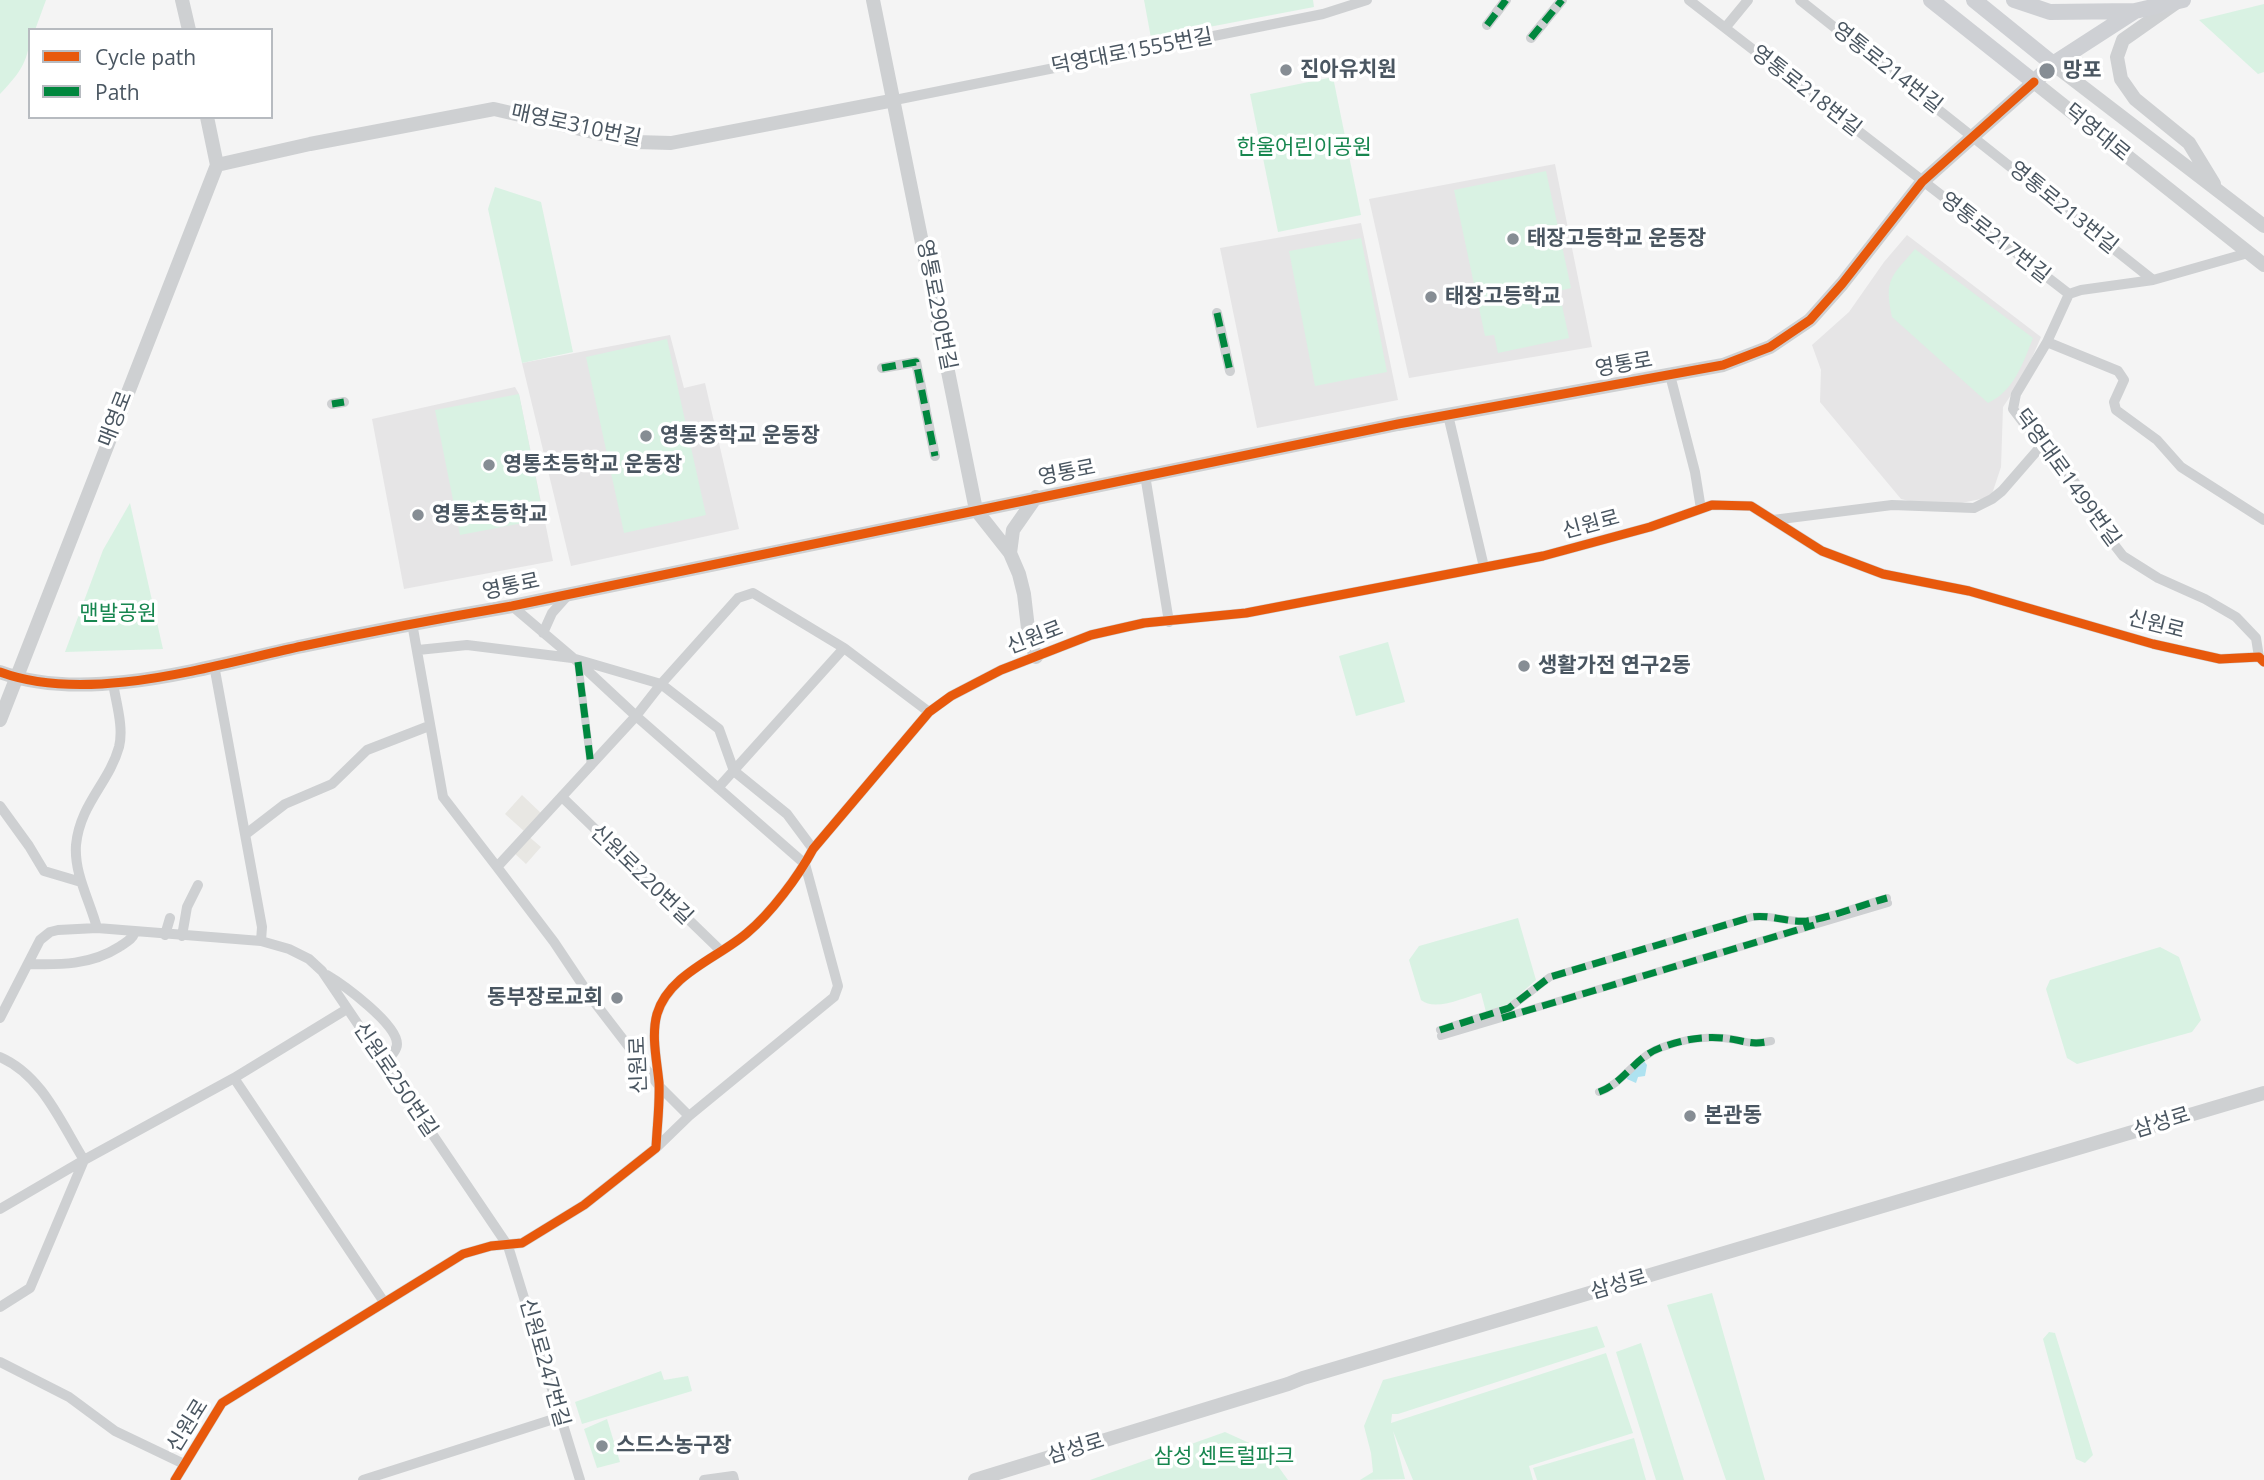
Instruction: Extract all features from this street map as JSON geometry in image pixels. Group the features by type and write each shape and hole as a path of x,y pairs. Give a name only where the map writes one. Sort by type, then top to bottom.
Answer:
{"main road":[{"name":"덕영대로","path":"1931,0 2034,82"},
{"name":"덕영대로","path":"1974,0 2053,64"},
{"path":"2014,0 2050,12 2137,7"},
{"name":"영통로","path":"2034,82 2053,64 2137,7 2181,1"}],"street":[{"path":"182,0 188,28"},
{"name":"영통로290번길","path":"873,0 976,510"},
{"name":"덕영대로1555번길","path":"895,100 1323,13 1367,0"},
{"path":"1486,25 1506,0"},
{"path":"1531,38 1562,0"},
{"name":"영통로218번길","path":"1689,0 1922,182"},
{"path":"1725,28 1748,0"},
{"name":"영통로214번길","path":"1800,0 1973,136"},
{"path":"2181,1 2123,40 2117,57 2121,79 2135,99 2189,143 2219,191"},
{"name":"덕영대로","path":"2053,64 2264,226"},
{"name":"영통로","path":"0,672 55,684 113,683 512,606 570,592 1448,415 1723,365 1770,347 1810,320 1842,284 1922,182 2034,82"},
{"name":"덕영대로","path":"2034,82 2264,265"},
{"name":"매영로310번길","path":"217,165 310,144 494,109 636,142 671,143 895,100"},
{"path":"207,119 217,165"},
{"name":"영통로213번길","path":"1973,136 2153,280"},
{"name":"매영로","path":"0,720 217,165"},
{"name":"영통로217번길","path":"1922,182 2069,294"},
{"path":"2069,294 2153,280 2248,253"},
{"name":"덕영대로1499번길","path":"2069,294 2047,342 2016,394 2013,409 2070,476 2089,502 2102,530 2123,556 2158,578 2205,599 2236,617 2256,638 2261,660"},
{"path":"1217,313 1230,371"},
{"path":"2047,342 2118,371 2124,380 2114,402 2116,410 2157,440 2181,467 2264,520"},
{"path":"882,368 916,362 935,456"},
{"path":"1670,375 1695,472 1701,509"},
{"path":"332,404 344,402"},
{"path":"1448,415 1484,567"},
{"path":"1773,520 1892,505 1973,508 2002,491 2042,445"},
{"path":"1145,475 1169,622"},
{"path":"1010,553 1013,530 1036,497"},
{"name":"신원로","path":"175,1480 222,1403 463,1254 491,1246 522,1244 570,1214 656,1147 659,1086 655,1027 660,1006 671,989 759,922 813,849 929,712 951,696 1023,660 1091,635 1144,623 1246,613 1543,556 1650,527 1712,505 1751,506 1822,551 1883,574 1969,591 2153,644 2220,659 2261,660"},
{"path":"976,510 1010,553 1021,583 1029,637 1036,657"},
{"path":"543,633 551,612 570,592"},
{"path":"497,867 636,716 738,598 745,594 753,593 844,648 929,712"},
{"path":"512,606 804,864 838,986 834,997 689,1116 656,1147"},
{"path":"412,624 443,797 554,942 592,999 659,1086 689,1116"},
{"path":"418,650 467,645 575,660 661,684 719,729 734,771 787,814 813,849"},
{"path":"718,788 844,648"},
{"path":"575,660 591,765"},
{"path":"214,665 262,927 261,941"},
{"path":"97,928 81,882 76,845 82,816 119,747 120,720 113,683"},
{"path":"246,834 285,804 332,784 367,750 429,726"},
{"name":"신원로220번길","path":"562,797 721,951"},
{"path":"0,806 44,871 81,882"},
{"path":"182,936 187,907 198,885"},
{"path":"1887,900 1441,1033 1509,1009 1550,976 1752,917 1809,920 1887,900"},
{"path":"165,934 170,918"},
{"name":"신원로250번길","path":"28,964 40,940 50,932 97,928 261,941 289,948 309,959 322,971 508,1246"},
{"path":"0,1018 28,964 72,964 90,960 115,950 135,932"},
{"path":"322,971 346,986 383,1019 397,1046 384,1063"},
{"path":"0,1209 83,1160 234,1078 347,1009"},
{"path":"1599,1092 1609,1089 1647,1054 1682,1041 1721,1038 1754,1045 1771,1041"},
{"path":"0,1057 22,1068 34,1080 83,1160"},
{"path":"234,1078 384,1302"},
{"name":"삼성로","path":"975,1480 1303,1378 2264,1093"},
{"path":"0,1307 30,1288 83,1160"},
{"name":"신원로247번길","path":"508,1246 580,1480"},
{"path":"0,1362 69,1397 115,1431 184,1464"},
{"path":"363,1480 560,1417"},
{"path":"704,1480 733,1476 734,1480"}],"shaded area":[{"path":"1555,164 1592,347 1409,378 1369,199"},
{"path":"1361,223 1398,400 1257,428 1220,248"},
{"path":"1907,235 2041,337 2025,374 2003,407 2001,467 1991,497 1956,504 1922,504 1901,499 1820,402 1821,370 1812,345 1849,312 1884,262"},
{"path":"670,335 684,388 705,383 739,529 571,566 522,363"},
{"path":"515,387 519,394 553,561 404,589 372,419"},
{"path":"522,795 542,814 525,832 505,814"},
{"path":"527,835 541,847 526,864 512,851"}],"green space":[{"path":"0,0 46,0 36,28 28,28 26,58 0,94"},
{"path":"1144,0 1313,0 1314,7 1151,38"},
{"path":"2264,4 2264,72 2258,74 2199,20"},
{"name":"한울어린이공원","path":"1333,77 1361,215 1278,232 1250,94"},
{"name":"태장고등학교 운동장","path":"1546,171 1571,288 1559,291 1569,338 1498,353 1494,335 1485,336 1454,190"},
{"path":"495,187 541,202 573,352 522,363 488,209"},
{"path":"1361,238 1387,372 1315,386 1289,251"},
{"path":"1915,249 2033,338 2011,384 1988,403 1892,317 1889,286 1895,273"},
{"name":"영통중학교 운동장","path":"667,339 706,515 624,533 586,357"},
{"name":"영통초등학교 운동장","path":"519,394 544,519 460,535 435,410"},
{"name":"맨발공원","path":"130,503 163,649 65,652 103,550"},
{"path":"1388,642 1405,702 1356,716 1339,656"},
{"path":"1518,918 1536,980 1510,1003 1486,1012 1481,993 1434,1005 1421,1000 1409,960 1419,946"},
{"path":"2160,947 2179,957 2201,1020 2192,1032 2077,1064 2067,1058 2046,989 2050,980"},
{"path":"1712,1293 1765,1480 1726,1480 1667,1305"},
{"path":"1597,1326 1605,1347 1392,1414 1391,1423 1606,1353 1633,1433 1529,1466 1533,1480 1413,1480 1393,1431 1405,1479 1360,1480 1373,1472 1364,1426 1383,1380"},
{"path":"2049,1332 2055,1333 2093,1455 2085,1463 2076,1459 2043,1339"},
{"path":"1641,1343 1684,1480 1656,1480 1616,1352"},
{"path":"661,1371 664,1380 688,1376 692,1391 582,1424 575,1402"},
{"name":"스드스농구장","path":"607,1419 620,1462 597,1468 584,1429"},
{"name":"삼성 센트럴파크","path":"1225,1432 1267,1451 1288,1480 1090,1480"},
{"path":"1634,1438 1646,1480 1537,1480 1533,1468"}],"water":[{"path":"1644,1061 1647,1065 1645,1076 1638,1077 1636,1083 1627,1079 1626,1077"}],"marked path":[{"path":"1487,25 1506,0"},
{"path":"1531,38 1562,0"},
{"path":"1217,313 1230,371"},
{"path":"882,368 916,362 935,456"},
{"path":"332,404 344,402"},
{"path":"578,662 591,766"},
{"path":"1440,1030 1509,1008 1550,977 1752,917 1807,921 1887,898"},
{"path":"1502,1018 1814,925"},
{"path":"1599,1092 1615,1083 1651,1052 1676,1043 1707,1038 1752,1043 1771,1041"}],"cycle path":[{"path":"0,672 35,681 72,685 111,683 191,671 355,635 512,606 1398,424 1723,365 1770,347 1810,320 1842,284 1922,182 2034,82"},
{"path":"175,1480 222,1403 463,1254 491,1246 522,1243 584,1205 656,1148 659,1083 654,1031 663,1000 683,977 747,933 765,915 792,883 813,849 929,712 951,696 1001,670 1091,635 1144,623 1246,613 1543,556 1650,527 1712,505 1751,506 1822,551 1883,574 1969,591 2153,644 2220,659 2259,657 2264,662"}],"place":[{"name":"진아유치원","path":"1286,70"},
{"name":"망포","path":"2047,71"},
{"name":"태장고등학교 운동장","path":"1513,239"},
{"name":"태장고등학교","path":"1431,297"},
{"name":"영통중학교 운동장","path":"646,436"},
{"name":"영통초등학교 운동장","path":"489,465"},
{"name":"영통초등학교","path":"418,515"},
{"name":"생활가전 연구2동","path":"1524,666"},
{"name":"동부장로교회","path":"617,998"},
{"name":"본관동","path":"1690,1116"},
{"name":"스드스농구장","path":"602,1446"}]}
